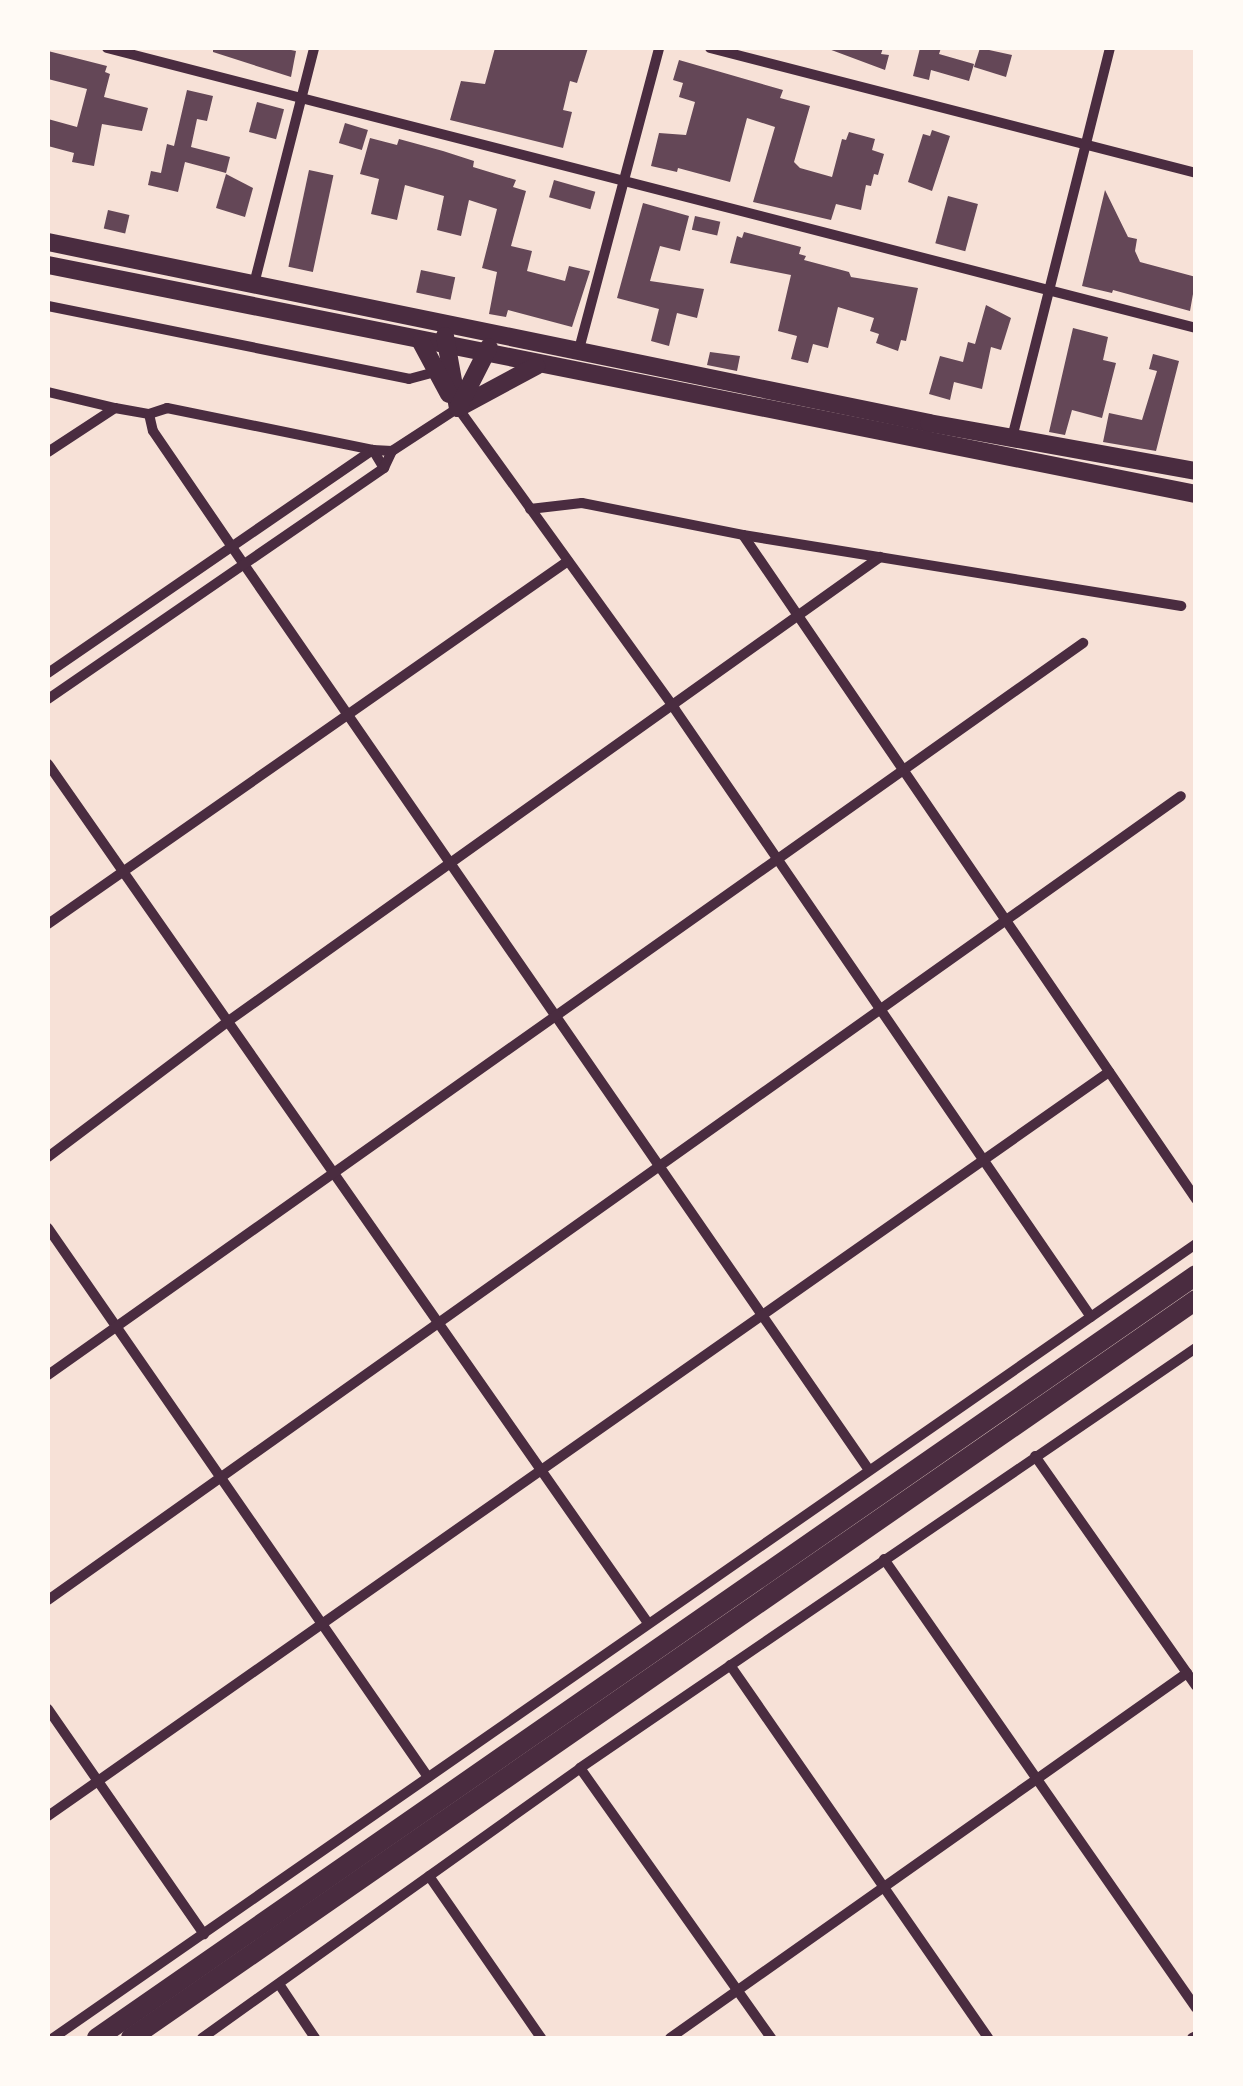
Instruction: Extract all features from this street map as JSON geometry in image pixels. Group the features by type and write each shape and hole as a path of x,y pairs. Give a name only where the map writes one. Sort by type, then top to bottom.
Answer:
{"highway":[{"path":"97,2038 1196,1275"},
{"path":"131,2038 1196,1300"}],"main road":[{"path":"48,242 1012,438 1196,471"},
{"path":"48,265 572,373 1196,494"},
{"path":"447,323 444,346 458,408"},
{"path":"458,408 488,356 491,332"},
{"path":"420,342 458,408"},
{"path":"458,408 537,366"}],"street":[{"path":"107,48 1196,328"},
{"path":"254,284 314,48"},
{"path":"572,373 659,48"},
{"path":"710,48 1196,173"},
{"path":"1012,438 1110,48"},
{"path":"48,306 410,379 436,372"},
{"path":"48,392 149,414 167,408 392,451"},
{"path":"48,452 115,408"},
{"path":"48,699 384,468 392,451 458,408 674,708 1091,1316"},
{"path":"149,414 153,430 232,547 869,1470"},
{"path":"373,450 384,468"},
{"path":"48,672 373,450"},
{"path":"530,509 582,504 743,535 1181,606"},
{"path":"743,535 1196,1199"},
{"path":"48,1157 227,1022 674,708 880,557"},
{"path":"48,924 568,561"},
{"path":"48,1375 1083,643"},
{"path":"48,764 648,1624"},
{"path":"48,1600 1181,796"},
{"path":"48,1816 1109,1072"},
{"path":"48,1228 428,1777"},
{"path":"54,2038 1196,1244"},
{"path":"202,2038 580,1768 1196,1348"},
{"path":"1034,1456 1196,1686"},
{"path":"884,1559 1196,2008"},
{"path":"730,1665 988,2038"},
{"path":"670,2038 1186,1673"},
{"path":"48,1708 204,1934"},
{"path":"580,1768 771,2038"},
{"path":"429,1876 542,2038"},
{"path":"279,1984 315,2038"}],"building":[{"path":"213,48 296,51 291,77 213,52"},
{"path":"495,48 588,48 577,83 570,81 563,110 572,112 563,148 450,120 461,81 485,84"},
{"path":"826,48 883,48 881,54 889,55 885,70"},
{"path":"920,48 941,48 939,54 974,64 969,81 931,70 929,80 913,76"},
{"path":"980,48 1012,55 1006,77 974,67"},
{"path":"48,51 107,66 105,72 110,74 104,97 148,108 142,131 102,124 94,166 72,162 74,153 48,146 48,119 77,127 87,89 48,79"},
{"path":"679,60 783,90 780,98 810,106 794,162 800,168 832,177 842,139 846,140 849,132 875,139 872,150 884,154 878,175 874,174 871,186 866,185 861,210 836,204 831,220 753,202 775,127 747,118 730,182 678,168 677,172 651,166 659,133 686,135 695,102 679,97 683,83 673,80"},
{"path":"187,90 213,96 207,121 197,119 191,147 230,157 226,173 185,162 178,192 148,185 151,171 161,173 167,144 174,146"},
{"path":"257,102 284,109 276,139 249,132"},
{"path":"345,123 368,130 362,150 339,143"},
{"path":"932,130 950,136 932,191 908,182 923,134 930,136"},
{"path":"370,138 397,145 399,139 443,151 474,161 473,167 516,180 513,187 526,191 511,246 532,251 527,271 565,281 569,266 590,271 572,327 508,310 506,317 489,314 497,272 482,268 497,209 469,200 461,236 437,230 444,196 405,185 397,220 371,214 379,179 360,174"},
{"path":"309,170 333,175 313,272 288,267"},
{"path":"226,174 253,188 245,217 216,208"},
{"path":"554,180 595,192 590,209 549,197"},
{"path":"1105,190 1128,237 1137,239 1135,251 1140,262 1196,277 1190,311 1113,290 1112,293 1082,286"},
{"path":"948,196 978,204 965,251 935,243"},
{"path":"643,203 689,216 680,251 660,246 650,281 704,289 697,318 677,313 669,346 651,341 659,309 617,298"},
{"path":"108,210 129,215 125,233 104,229"},
{"path":"695,216 720,222 717,235 692,230"},
{"path":"744,232 801,247 799,254 806,256 804,260 849,272 851,277 918,288 906,341 901,340 898,351 876,343 879,334 870,331 874,318 838,307 828,348 813,344 808,363 791,359 797,336 778,331 791,275 730,263 737,236 742,238"},
{"path":"421,270 455,277 450,300 416,292"},
{"path":"986,305 1011,318 1001,350 991,347 982,389 954,382 950,400 929,394 940,356 963,362 968,342 975,344"},
{"path":"1073,328 1108,337 1103,360 1116,363 1102,418 1072,410 1065,435 1049,432"},
{"path":"710,352 740,356 737,371 707,365"},
{"path":"1153,354 1179,361 1156,451 1103,442 1109,413 1142,420 1157,371 1149,369"}]}
